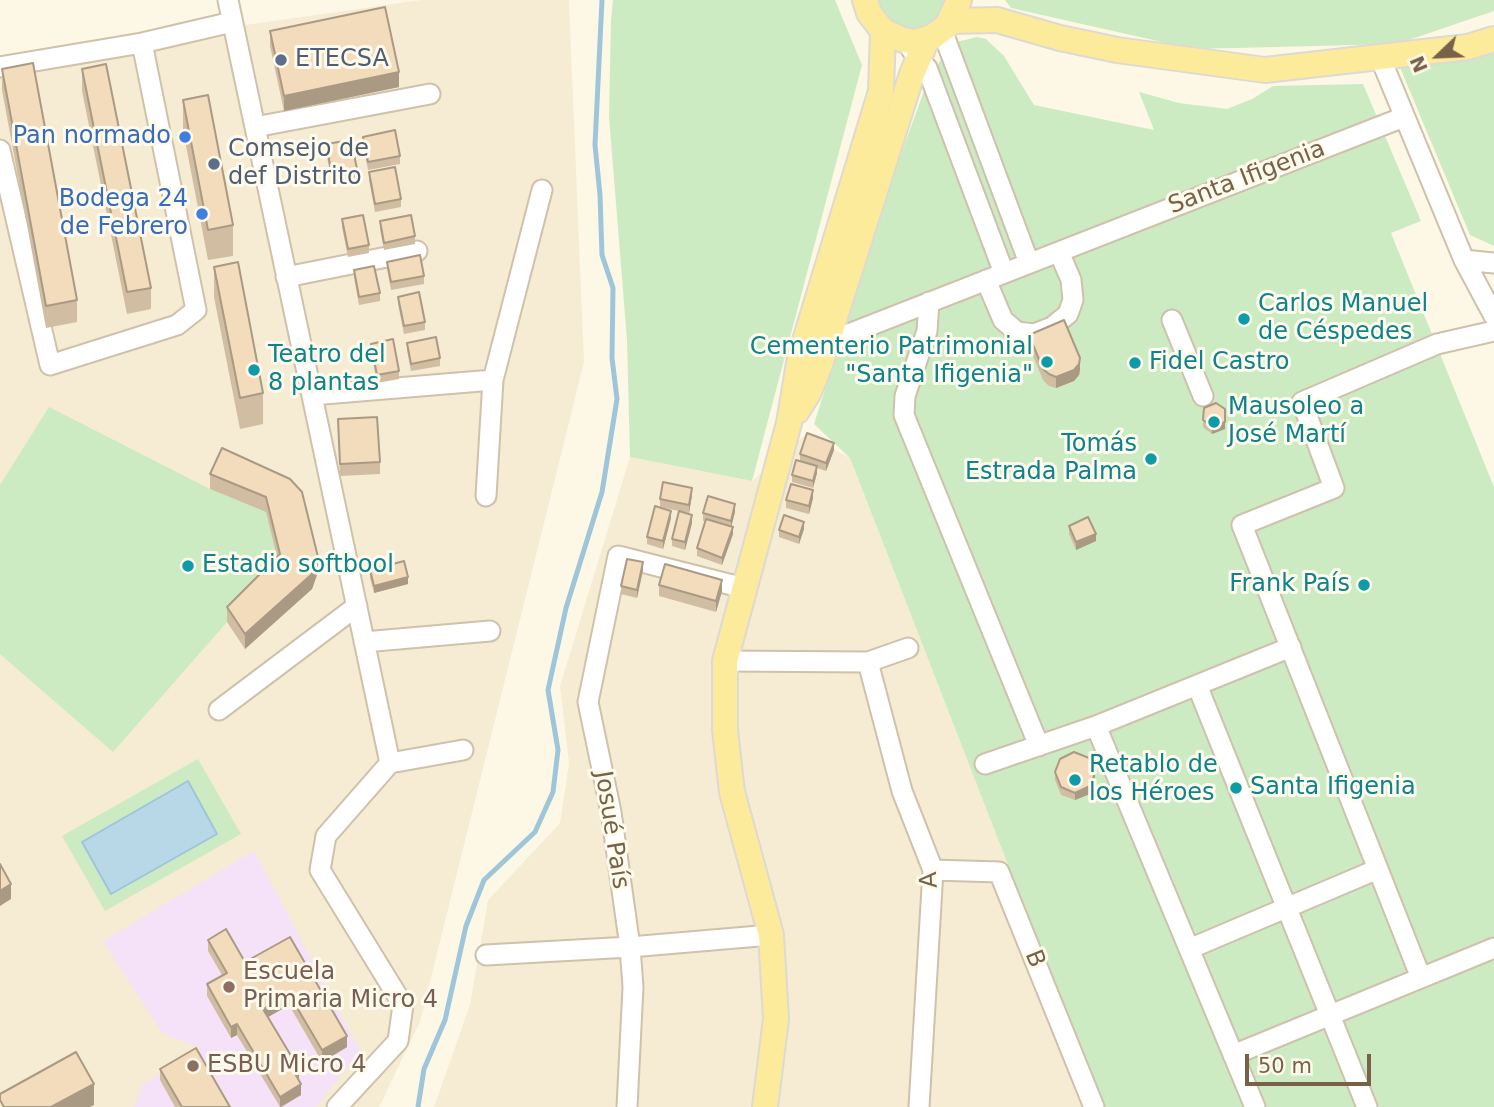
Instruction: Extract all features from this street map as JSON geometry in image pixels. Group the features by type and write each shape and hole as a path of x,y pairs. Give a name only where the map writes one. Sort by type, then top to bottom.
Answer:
{"main road":[{"path":"865,0 869,13 926,31 997,20"},
{"path":"970,0 997,20 1060,38 1117,50 1265,70 1468,47 1494,39"},
{"path":"816,354 881,91 926,31"},
{"path":"765,1107 776,1019 771,934 732,792 725,730 725,661 789,423 816,354 926,31"}],"street":[{"path":"228,0 390,763"},
{"path":"0,67 142,43 232,22"},
{"path":"926,31 1030,263"},
{"path":"926,31 927,68 995,277 1003,320 1017,332 1034,334 1052,327 1068,314 1073,300 1071,280 1059,252"},
{"path":"0,150 50,365 177,325 196,310 142,43"},
{"path":"1380,57 1464,260 1494,316"},
{"path":"254,127 430,94"},
{"name":"Santa Ifigenia","path":"816,354 929,302 1404,117"},
{"path":"486,496 493,380 542,190"},
{"path":"286,277 417,251"},
{"path":"1464,260 1494,263"},
{"path":"929,302 927,331 905,396 904,415 1039,746"},
{"path":"1172,320 1203,396"},
{"path":"1421,978 1242,525 1334,488 1302,402 1437,344 1494,331"},
{"path":"312,395 493,380"},
{"name":"Josué País","path":"627,1107 633,987 611,812 588,702 618,556 744,588"},
{"path":"219,710 357,606"},
{"path":"364,642 489,631"},
{"path":"985,764 1096,726 1291,647"},
{"path":"725,661 868,662 908,648"},
{"name":"A","path":"868,662 902,791 933,870 919,1107"},
{"path":"1197,685 1367,1107"},
{"path":"1096,726 1255,1107"},
{"path":"337,1107 398,1041 403,1005 320,870 326,836 390,763 463,750"},
{"path":"1189,949 1378,869"},
{"name":"B","path":"933,870 999,872 1089,1104"},
{"path":"486,955 629,947 771,934"},
{"path":"1233,1055 1494,948"}],"shaded area":[{"path":"421,0 569,0 584,362 420,1022 379,1107 0,1107 0,68 245,25"},
{"path":"805,435 850,458 1102,1107 434,1107 470,1005 488,900 560,823 569,763 560,686 630,457 752,481"},
{"name":"Escuela Primaria Micro 4","path":"254,851 360,1051 316,1107 134,1107 143,1084 201,1048 162,1033 103,941"}],"green space":[{"path":"613,0 835,0 862,65 752,481 630,457 627,340 609,117"},
{"path":"877,0 948,0 942,18 926,31 905,33 887,23"},
{"path":"1005,0 1494,0 1494,11 1397,44 1193,49 1011,8"},
{"name":"Santa Ifigenia","path":"977,37 986,39 1004,56 1034,105 1154,130 1139,92 1179,103 1227,109 1252,99 1273,86 1363,84 1421,221 1391,233 1494,487 1494,1107 1102,1107 850,458 814,424 893,176 924,91 949,44"},
{"path":"1494,51 1494,246 1470,235 1399,65 1471,59"},
{"path":"49,407 210,489 266,512 280,569 227,622 113,752 0,654 0,485"},
{"path":"198,759 241,834 105,911 62,836"}],"water":[{"path":"188,781 217,834 111,894 82,842"}],"building":[{"path":"385,7 399,72 284,96 270,31"},
{"path":"33,63 77,300 46,306 2,69"},
{"path":"106,64 151,288 127,292 82,69"},
{"path":"208,95 233,225 208,230 183,100"},
{"path":"395,130 400,156 368,162 363,137"},
{"path":"351,140 357,169 332,174 326,144"},
{"path":"395,167 401,199 375,204 369,172"},
{"path":"363,215 369,245 348,249 342,219"},
{"path":"411,215 415,236 384,243 380,221"},
{"path":"420,255 424,276 391,282 387,262"},
{"path":"238,262 263,393 240,398 214,267"},
{"path":"374,266 380,293 359,297 354,270"},
{"path":"419,292 425,322 404,326 398,297"},
{"path":"1064,320 1080,358 1074,370 1056,377 1043,369 1029,335"},
{"path":"436,337 440,358 411,364 407,343"},
{"path":"393,339 399,371 377,375 371,344"},
{"path":"1216,403 1225,409 1225,422 1212,426 1203,420 1204,408"},
{"path":"377,417 380,462 340,464 338,419"},
{"path":"807,433 834,443 826,463 800,454"},
{"path":"222,448 290,479 302,492 318,557 312,574 245,634 227,607 280,554 266,497 210,474"},
{"path":"796,460 817,466 813,481 792,475"},
{"path":"663,482 692,488 689,505 660,499"},
{"path":"791,484 813,490 809,506 786,500"},
{"path":"708,496 735,504 731,521 703,513"},
{"path":"655,506 671,511 663,541 647,537"},
{"path":"679,511 692,515 685,542 672,539"},
{"path":"784,515 804,522 799,537 779,530"},
{"path":"1088,517 1096,534 1076,542 1069,526"},
{"path":"706,519 733,527 722,558 697,548"},
{"path":"627,559 643,562 637,590 621,586"},
{"path":"404,561 408,577 374,586 370,570"},
{"path":"665,564 722,580 716,601 659,585"},
{"name":"Retablo de los Héroes","path":"1074,752 1089,758 1095,773 1090,786 1075,793 1061,787 1055,772 1060,759"},
{"path":"0,864 11,884 0,891"},
{"path":"226,929 245,962 290,937 347,1036 322,1050 289,994 263,1009 299,1069 294,1072 301,1084 280,1097 237,1024 231,1027 207,984 227,973 208,940"},
{"path":"196,1048 230,1107 182,1107 160,1069"},
{"path":"76,1052 94,1084 51,1107 4,1107 0,1094"}],"waterway":[{"path":"418,1107 424,1069 445,1020 466,926 484,880 535,832 553,792 558,750 548,690 566,608 602,492 617,399 612,358 613,288 602,255 595,145 602,0"}],"place":[{"name":"ETECSA","path":"281,60"},
{"name":"Pan normado","path":"185,137"},
{"name":"Comsejo de def Distrito","path":"214,164"},
{"name":"Bodega 24 de Febrero","path":"202,214"},
{"name":"Carlos Manuel de Céspedes","path":"1244,319"},
{"name":"Cementerio Patrimonial \"Santa Ifigenia\"","path":"1047,362"},
{"name":"Fidel Castro","path":"1135,363"},
{"name":"Teatro del 8 plantas","path":"254,370"},
{"name":"Mausoleo a José Martí","path":"1214,422"},
{"name":"Tomás Estrada Palma","path":"1151,459"},
{"name":"Estadio softbool","path":"188,566"},
{"name":"Frank País","path":"1364,585"},
{"name":"Retablo de los Héroes","path":"1075,780"},
{"name":"Santa Ifigenia","path":"1236,788"},
{"name":"Escuela Primaria Micro 4","path":"229,987"},
{"name":"ESBU Micro 4","path":"193,1066"}]}
